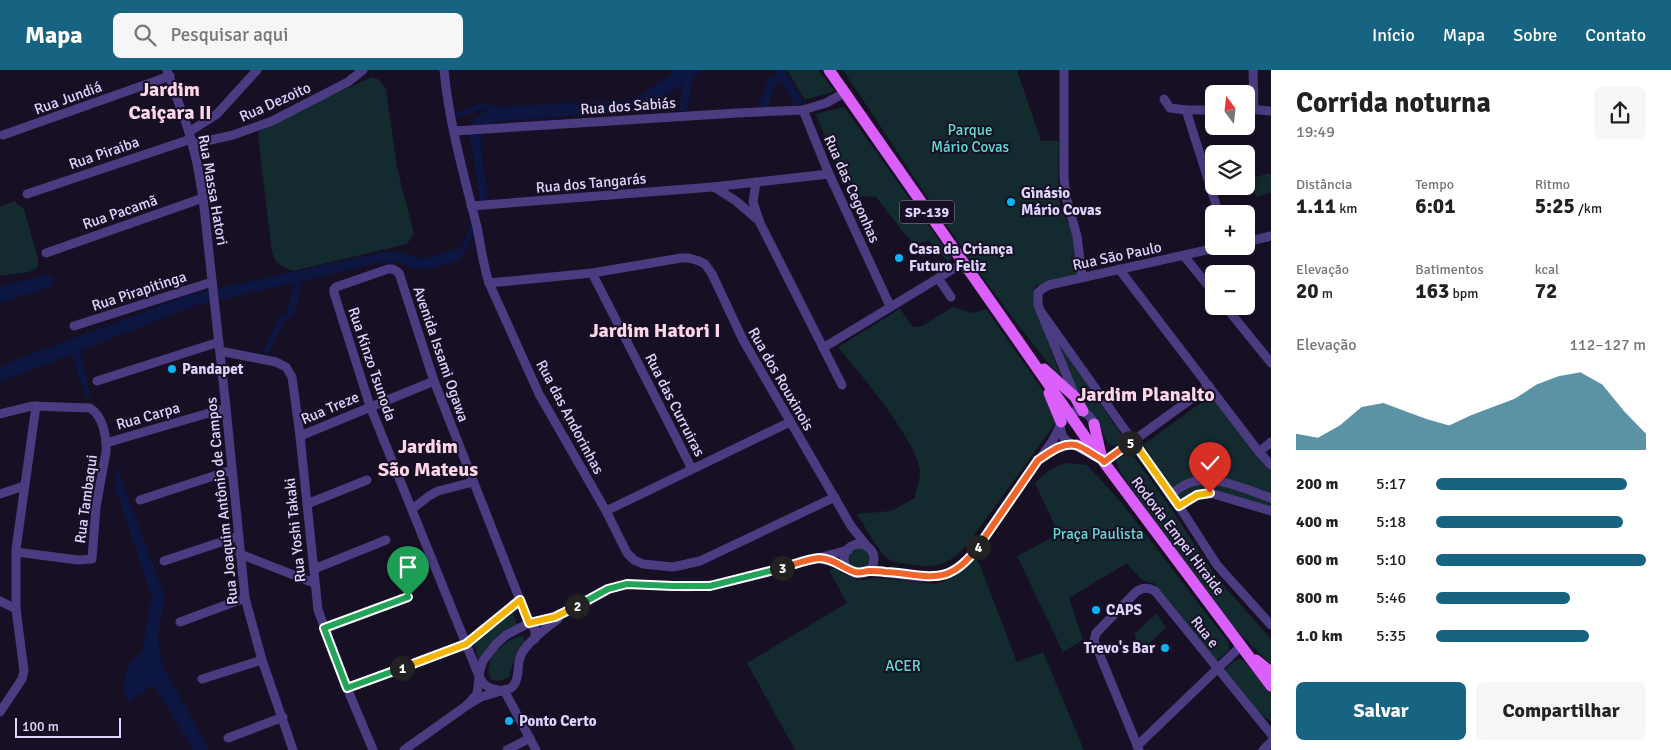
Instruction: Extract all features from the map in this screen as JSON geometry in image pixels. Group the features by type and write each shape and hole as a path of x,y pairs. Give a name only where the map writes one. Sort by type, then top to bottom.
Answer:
{"main road":[{"name":"Rodovia Empei Hiraide","path":"829,70 1102,461 1271,686"},
{"path":"1027,352 1075,397 1083,411"},
{"path":"1027,352 1052,399 1061,424"},
{"path":"1094,424 1102,461"},
{"path":"1074,445 1102,461"},
{"name":"Rodovia Empei Hiraide","path":"1243,649 1271,672"}],"street":[{"path":"191,138 217,114 257,70"},
{"name":"Rua Dezoito","path":"191,138 233,135 272,121 348,82 363,70"},
{"name":"Rua das Andorinhas","path":"444,70 454,132 489,283 539,394 606,512 627,554 642,564 673,568 700,561 834,497"},
{"path":"1064,70 1065,188 1076,236 1082,277"},
{"path":"1252,85 1253,70"},
{"name":"Rua Massa Hatori","path":"169,73 191,138 203,198 214,301"},
{"name":"Rua Jundiá","path":"3,136 169,73"},
{"name":"Rua dos Sabiás","path":"454,132 803,110 826,104 844,93"},
{"path":"1164,99 1170,108 1205,110"},
{"path":"1255,109 1271,111"},
{"name":"Rua das Cegonhas","path":"803,110 829,174 890,306"},
{"path":"1186,110 1216,205"},
{"name":"Rua Piraiba","path":"27,194 191,138"},
{"name":"Rua dos Tangarás","path":"472,206 713,187 829,174"},
{"path":"756,182 752,202 760,223 842,385"},
{"path":"713,187 736,201 754,215 760,223"},
{"name":"Rua Pacamã","path":"46,253 203,198"},
{"path":"1255,240 1271,236"},
{"name":"Rua São Paulo","path":"1042,312 1037,295 1040,290 1049,285 1205,251"},
{"path":"1184,256 1205,282"},
{"name":"Rua dos Rouxinois","path":"592,273 681,258 689,258 705,264 709,268 739,333 851,526 866,546"},
{"path":"823,348 963,263"},
{"name":"Avenida Issami Ogawa","path":"339,286 388,269 396,270 399,274 434,380 529,623 535,629 535,639"},
{"path":"1119,269 1259,452 1271,465"},
{"path":"489,283 592,273"},
{"name":"Rua das Curruiras","path":"592,273 692,469"},
{"path":"938,278 951,297"},
{"name":"Rua Pirapitinga","path":"74,326 212,285"},
{"name":"Rua Kinzo Tsunoda","path":"339,286 334,289 334,293 370,406 479,676"},
{"name":"Rua Joaquim Antônio de Campos","path":"214,301 245,598 262,660 293,750"},
{"path":"1042,312 1075,397"},
{"path":"1042,312 1179,506 1217,565 1271,625"},
{"path":"1232,315 1271,363"},
{"path":"97,381 220,347"},
{"name":"Rua Yoshi Takaki","path":"220,347 276,362 286,367 292,377 318,610 347,688 373,750"},
{"name":"Rua Treze","path":"300,436 434,380"},
{"path":"1102,461 1209,386"},
{"path":"0,414 23,407 36,406 16,552 16,609 24,676 0,712"},
{"name":"Rua Tambaqui","path":"16,552 78,560 92,559 96,507 106,452 101,418 95,411 85,407 36,406"},
{"name":"Rua Carpa","path":"106,442 226,408"},
{"path":"819,558 860,573 868,571 888,572 933,577 945,575 957,569 976,549 1038,460 1053,440 1064,418 1070,413 1077,411 1083,411 1090,416 1095,432 1088,441 1055,449 1038,460"},
{"path":"606,512 790,422"},
{"path":"1061,424 1063,438 1074,445"},
{"path":"1259,452 1271,442"},
{"path":"140,500 232,470"},
{"path":"307,504 367,480"},
{"path":"1170,495 1186,484 1211,480 1271,498"},
{"path":"412,509 438,491 473,482"},
{"path":"0,494 24,486"},
{"path":"1179,506 1197,495 1210,493 1271,511"},
{"path":"851,526 846,564 852,571"},
{"path":"164,561 239,536"},
{"path":"314,569 386,540"},
{"path":"404,750 481,697 514,685 520,655 535,639 551,624 574,608 608,589 627,584 686,586 721,584 819,558 859,544 866,546 888,572"},
{"path":"868,571 874,563 873,553"},
{"path":"240,554 314,583"},
{"name":"Rua e","path":"1143,588 1148,588 1155,591 1217,669 1138,748 1094,637 1136,592 1143,588"},
{"path":"324,628 408,597"},
{"path":"180,622 245,598"},
{"path":"0,600 16,609"},
{"path":"347,688 466,644 520,600"},
{"path":"466,706 477,694 483,662 500,640 512,631 529,623 548,619 574,608"},
{"path":"1243,649 1217,669 1271,734"},
{"path":"202,679 262,660"},
{"path":"479,676 485,686 504,690"},
{"path":"504,690 536,750"},
{"path":"228,738 282,716"},
{"path":"507,750 530,738"},
{"path":"1263,750 1271,742"}],"green space":[{"path":"787,70 818,70 835,91 805,100"},
{"name":"Parque Mário Covas","path":"843,70 1017,70 1041,141 1059,141 1058,194 1061,208 1072,231 1078,265 1076,268 1078,274 1036,285 1034,293 1034,305 1062,380 1003,305 976,267"},
{"path":"372,77 378,79 386,89 397,168 414,234 407,244 293,271 288,269 277,262 272,251 258,135 261,128"},
{"path":"844,107 952,258 947,261 929,241 914,244 876,197 853,196 815,114"},
{"path":"1271,173 1271,193 1256,197 1255,177"},
{"path":"14,201 24,209 38,259 38,267 29,272 0,276 0,207"},
{"path":"953,307 972,313 986,309 1042,389 1053,408 1055,424 960,552 947,562 934,566 895,562 887,558 883,553 857,514 891,511 915,498 920,474 917,459 910,443 899,426 838,347 900,309 913,327 922,326"},
{"path":"1055,338 1126,441 1117,445 1108,444 1096,417 1086,408 1078,396"},
{"path":"1212,395 1271,469 1271,510 1218,491 1182,502 1143,445"},
{"path":"1126,455 1134,457 1164,498 1217,578 1271,639 1271,665 1229,622 1143,506 1121,473 1116,461"},
{"name":"Praça Paulista","path":"1067,463 1087,465 1121,502 1229,643 1229,650 1217,660 1154,583 1149,583 1142,579 1127,563 1069,598 1083,640 1063,652 1017,556 1059,534 1035,484 1049,471"},
{"path":"859,548 867,551 870,559 867,567 859,570 851,567 848,559 851,551"},
{"name":"ACER","path":"975,559 979,563 1017,662 1043,652 1084,750 795,750 747,663 847,603 830,569 836,568 857,580 873,578 934,584 956,576"},
{"path":"511,609 518,626 480,664 473,641"},
{"path":"1157,613 1166,628 1142,650 1134,634"},
{"path":"523,636 525,642 516,655 509,677 499,681 492,679 489,674 489,666 493,657 510,640"},
{"path":"1240,659 1244,661 1271,692 1271,721 1264,717 1225,680 1225,669 1234,661"}],"shaded area":[{"path":"677,70 702,70 693,76 687,112 679,111 683,83 657,101 628,111 495,122 487,125 481,135 481,154 488,193 470,243 461,257 453,263 429,269 412,268 395,262 377,263 302,281 295,314 284,322 268,355 262,353 280,317 287,312 294,283 196,305 80,351 91,398 86,397 72,354 0,382 0,368 15,360 192,294 388,251 423,259 461,247 480,198 470,127 476,118 488,110 484,109 458,118 456,112 484,103 499,107 627,100 637,97"},
{"path":"776,70 784,70 804,103 794,105 781,80 775,84 768,107 758,108 769,77 778,74"},
{"path":"47,275 52,277 54,284 48,288 0,303 0,286"},
{"path":"115,463 165,597 158,634 161,662 209,750 193,750 154,685 128,703 123,688 128,666 143,649 152,598 116,491"}],"place":[{"name":"Ginásio Mário Covas","path":"1011,202"},
{"name":"Casa da Criança Futuro Feliz","path":"899,258"},
{"name":"Pandapet","path":"172,369"},
{"name":"CAPS","path":"1096,610"},
{"name":"Trevo's Bar","path":"1165,648"},
{"name":"Ponto Certo","path":"509,721"}],"district":[{"name":"Jardim Caiçara II","path":"170,100"},
{"name":"Jardim Hatori I","path":"655,330"},
{"name":"Jardim Planalto","path":"1146,394"},
{"name":"Jardim São Mateus","path":"428,458"}],"route":[{"path":"408,597 324,628 347,688 466,644 520,600 529,623 555,617 608,589 627,584 710,586 819,558 834,562 856,573 868,571 888,572 925,577 945,575 957,569 968,559 1038,460 1061,446 1076,445 1104,462 1133,441 1179,506 1197,495 1210,493"}]}
